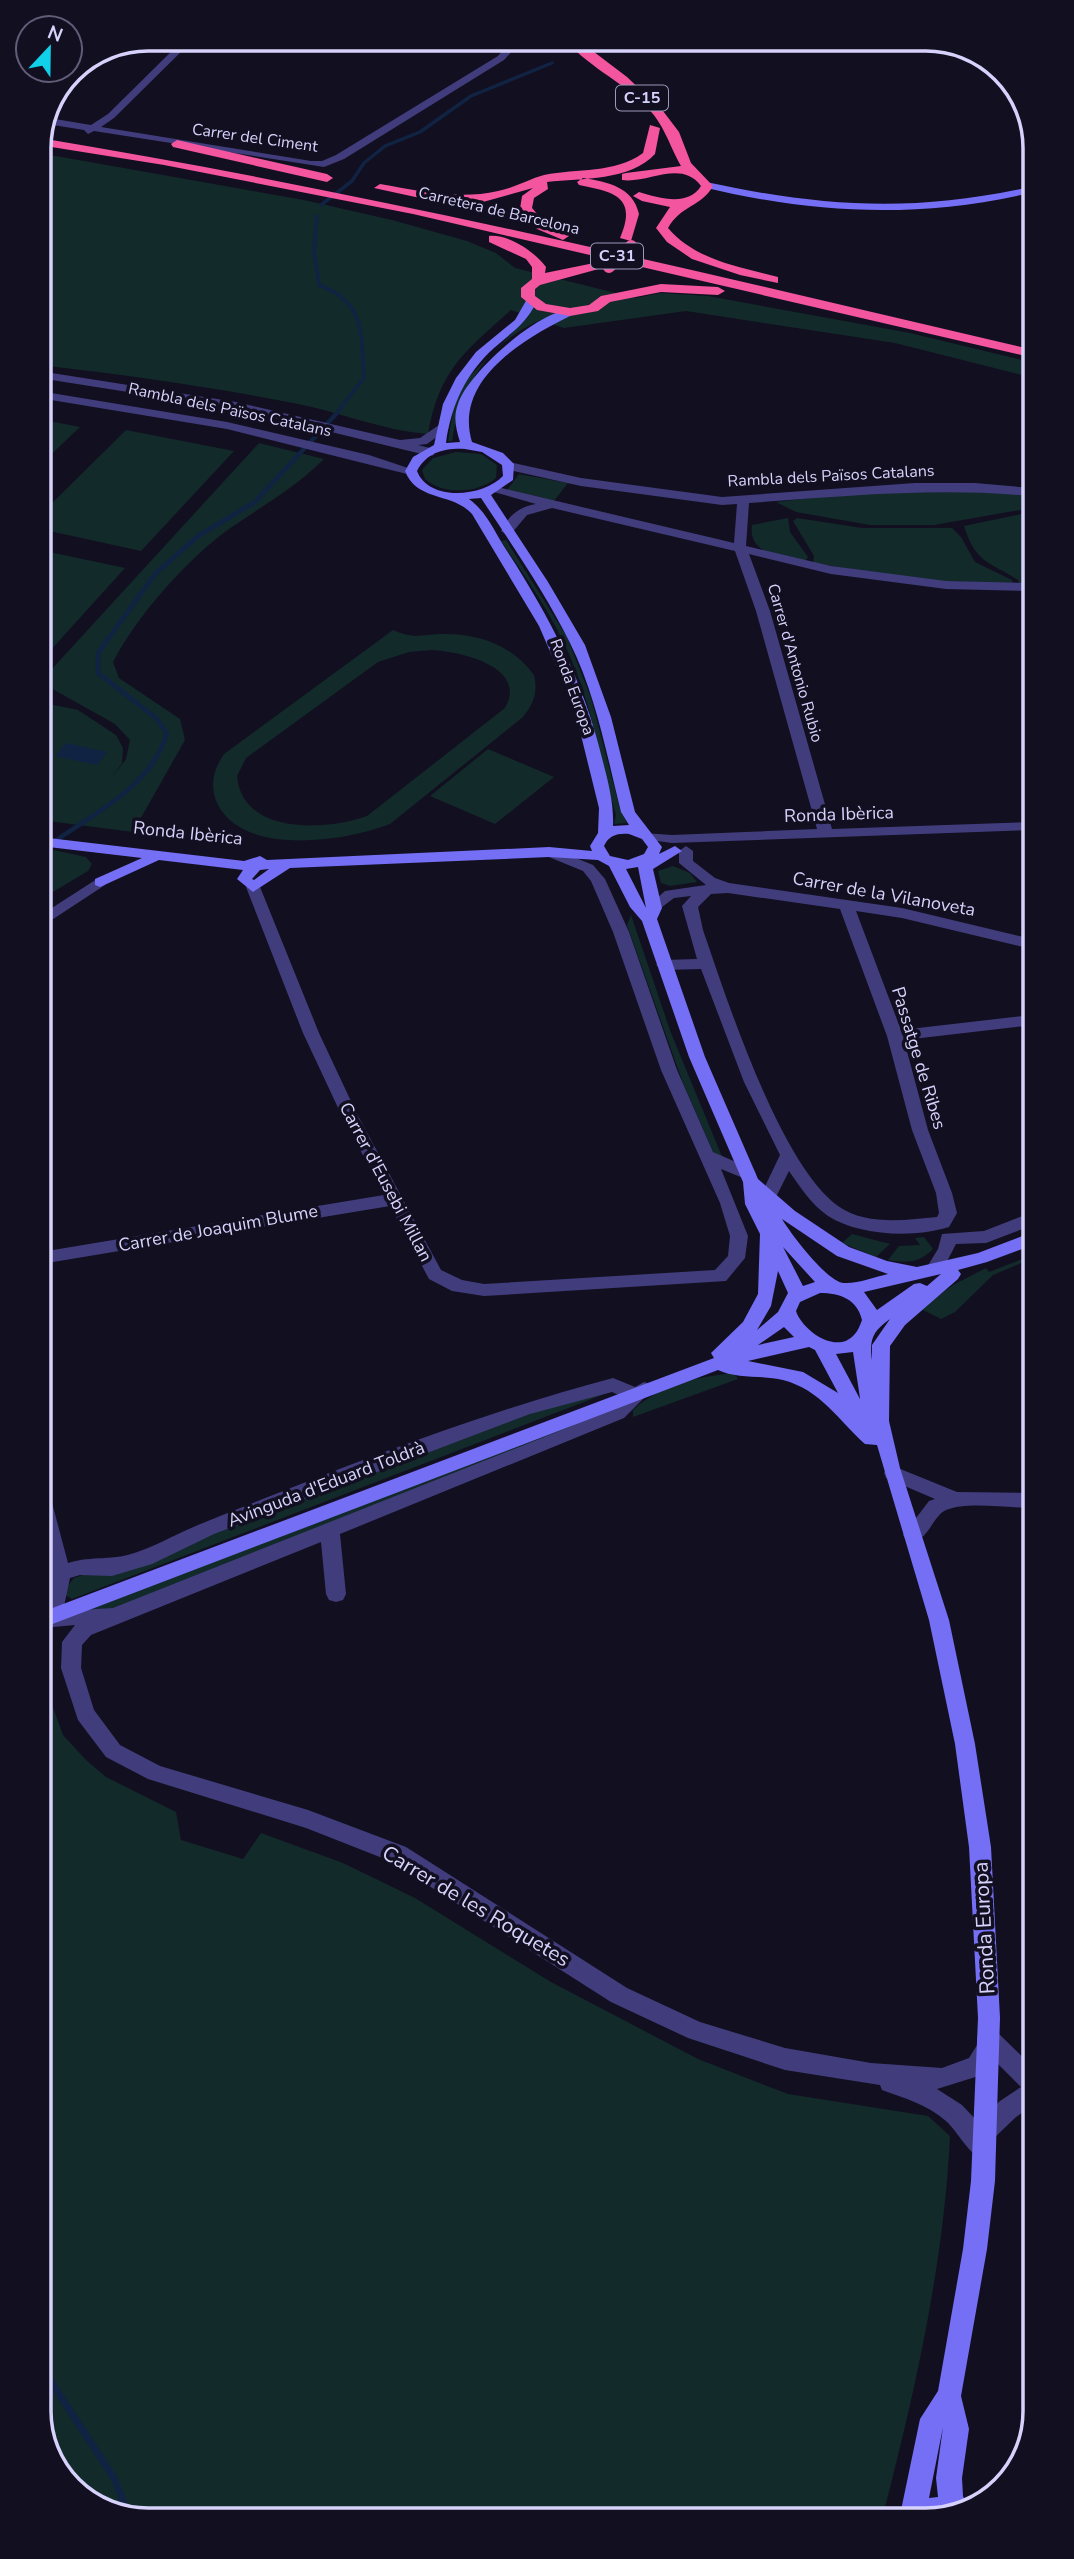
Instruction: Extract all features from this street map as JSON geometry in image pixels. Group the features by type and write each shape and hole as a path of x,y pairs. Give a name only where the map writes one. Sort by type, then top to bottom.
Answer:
{"highway":[{"name":"C-15","path":"575,51 654,128 663,154 655,170"},
{"name":"C-15","path":"578,51 660,116 676,138 685,167 706,185"},
{"path":"369,186 429,198 458,200 504,194 537,181 606,173 634,165 649,154 654,128"},
{"path":"51,142 80,143 228,161 325,188"},
{"path":"51,143 278,183 325,188 343,181"},
{"path":"177,144 510,244 531,256 539,267 538,280"},
{"path":"567,176 603,179 655,170 694,174"},
{"path":"638,175 630,185 646,206 645,217 639,228 604,266 538,280 527,290 531,301 545,308 570,312 593,308 606,299 661,288 704,289 878,318"},
{"path":"626,243 634,227 635,213 622,193 607,186 578,181 549,185 532,192 525,202 534,220 561,235 863,306"},
{"path":"626,243 660,213 705,191 706,185"},
{"path":"639,196 659,202 687,200"},
{"name":"Carretera de Barcelona","path":"353,199 1023,349"},
{"path":"687,200 671,212 662,228 669,240 682,249 755,275 1023,349"},
{"path":"601,283 604,266"},
{"path":"566,274 601,283 608,292 606,299"}],"street":[{"path":"96,128 176,51"},
{"name":"Carrer del Ciment","path":"54,125 68,130 96,128 177,144 324,164 341,157 501,58 506,51"},
{"path":"706,185 758,197 894,211 967,204 1023,192"},
{"path":"687,200 758,197"},
{"path":"434,450 452,393 466,371 493,343 523,322 531,301"},
{"path":"467,446 460,430 464,408 476,382 497,356 530,331 570,312"},
{"name":"Rambla dels Països Catalans","path":"51,376 148,388 306,419 434,450"},
{"name":"Rambla dels Països Catalans","path":"51,396 134,406 288,437 411,471"},
{"name":"Rambla dels Països Catalans","path":"397,442 423,441 443,428"},
{"path":"411,471 417,460 434,450 467,446 495,453 509,466 507,479 488,491"},
{"name":"Rambla dels Països Catalans","path":"509,466 544,475 650,492 743,502 859,489 975,487 1023,491"},
{"name":"Ronda Europa","path":"411,471 418,484 465,502 477,513 553,634 573,680 592,741 608,815 602,848 627,878 638,911 652,914"},
{"path":"444,495 488,491 740,547 808,566 886,579 946,585 1023,587"},
{"name":"Ronda Europa","path":"488,491 507,531 542,582 578,645 604,717 628,812 655,845 647,862 652,914 664,964 697,1057 749,1178 754,1204 798,1295"},
{"name":"Carrer d'Antonio Rubio","path":"743,502 740,547 763,611 826,834"},
{"path":"507,531 511,520 529,509 567,508"},
{"name":"Ronda Ibèrica","path":"647,832 826,834 1023,825"},
{"path":"647,832 620,829 602,848 628,865 681,851"},
{"name":"Ronda Ibèrica","path":"681,851 1023,836"},
{"name":"Ronda Ibèrica","path":"51,837 94,849 222,864 253,873 315,858 331,863"},
{"name":"Ronda Ibèrica","path":"51,841 70,842 253,873 284,866 602,848"},
{"path":"94,849 103,856 107,869 100,882"},
{"name":"Carrer de la Vilanoveta","path":"681,851 686,863 710,881 728,888"},
{"path":"549,852 588,868 598,879 621,932 669,1070 704,1154"},
{"path":"51,915 100,882 142,861 158,857"},
{"name":"Carrer d'Eusebi Millan","path":"253,873 317,1045 348,1112 435,1275 458,1286 484,1290 709,1279 727,1271 736,1258 739,1236 704,1154"},
{"name":"Carrer de la Vilanoveta","path":"652,914 670,894 728,888 948,922 1023,942"},
{"path":"708,889 690,906 692,920 707,964 787,1157 811,1192 841,1215 883,1227 986,1237 1023,1222"},
{"path":"621,932 622,924 634,901"},
{"name":"Passatge de Ribes","path":"846,905 895,1036 920,1130 947,1204 945,1231"},
{"path":"664,964 707,964"},
{"path":"895,1036 1023,1021"},
{"name":"Ronda Europa","path":"704,1154 749,1178 768,1197 767,1205 788,1241 838,1288"},
{"path":"787,1157 768,1197 828,1246 866,1263 917,1272"},
{"name":"Carrer de Joaquim Blume","path":"51,1256 394,1199"},
{"path":"718,1359 774,1370 808,1382 835,1400 858,1427 877,1432 881,1345 899,1320 944,1270 947,1249 945,1231"},
{"path":"718,1359 753,1324 763,1306 769,1283 768,1235"},
{"path":"944,1270 871,1323 860,1340 843,1347 815,1344 794,1330 788,1313 798,1295 814,1288 838,1288 917,1272 944,1270 1023,1242"},
{"path":"838,1288 867,1305 871,1323"},
{"name":"Avinguda d'Eduard Toldrà","path":"51,1617 682,1375 764,1334 788,1313"},
{"name":"Ronda Europa","path":"860,1340 877,1432 892,1470 939,1620 967,1757 980,1847 988,2042 984,2140 973,2260 949,2396 956,2429 948,2478 953,2504"},
{"name":"Ronda Europa","path":"815,1344 877,1432"},
{"name":"Avinguda d'Eduard Toldrà","path":"718,1359 815,1344"},
{"name":"Avinguda d'Eduard Toldrà","path":"61,1573 80,1567 112,1568 145,1558 207,1529 526,1408 613,1385 640,1391"},
{"name":"Avinguda d'Eduard Toldrà","path":"51,1618 114,1616 574,1433 618,1413 640,1391"},
{"path":"892,1470 956,1499"},
{"path":"913,1535 936,1506 956,1499 1023,1501"},
{"path":"330,1531 336,1594"},
{"path":"51,1534 61,1573 51,1602"},
{"name":"Carrer de les Roquetes","path":"114,1616 84,1629 72,1642 71,1668 85,1714 113,1751 155,1773 308,1819 398,1854 620,1995 696,2031 785,2059 871,2074"},
{"path":"871,2074 942,2079 977,2066 988,2042 1014,2061 1023,2071"},
{"path":"871,2074 935,2098 984,2140 1009,2109 1023,2099"},
{"name":"Ronda Europa","path":"915,2508 932,2419 949,2396"}],"green space":[{"path":"51,155 304,200 392,220 467,241 496,253 515,268 636,298 660,293 708,296 910,333 1023,360 1023,375 895,343 686,311 564,328 540,320 505,342 480,369 462,402 452,441 448,441 454,405 467,379 529,316 511,310 467,350 456,363 439,393 428,434 394,429 315,408 234,392 51,366"},
{"path":"51,421 80,427 51,455"},
{"path":"126,430 234,451 141,551 51,531 51,504"},
{"path":"259,443 324,459 290,488 213,541 180,572 135,626 113,662 119,678 180,719 185,740 133,832 51,821 51,704 78,710 116,735 123,748 122,763 109,781 126,759 130,740 115,724 51,688 51,670"},
{"path":"456,452 481,454 497,465 496,478 470,490 441,488 425,479 422,470 433,458"},
{"path":"519,474 568,483 554,501 507,490"},
{"path":"956,490 1023,494 1023,509 934,525 870,525 796,512 776,502 862,492"},
{"path":"1023,514 1023,584 1019,584 1018,580 979,555 973,548 964,526"},
{"path":"788,518 790,532 808,557 805,561 768,552 755,543 752,525"},
{"path":"797,518 862,528 952,528 961,537 975,562 1012,580 1013,584 920,580 813,563 814,556 793,521"},
{"path":"506,540 567,637 591,698 620,809 627,823 614,824 616,815 593,725 569,653 543,604 501,541"},
{"path":"51,552 125,568 51,650"},
{"path":"393,630 411,635 455,634 481,639 505,649 534,675 534,698 523,717 390,824 349,836 298,840 273,838 250,832 231,821 218,805 214,792 217,766 224,754","holes":["443,651 473,658 499,671 507,681 510,693 505,708 367,816 330,824 288,824 270,819 254,809 242,795 237,776 246,758 378,662 409,652"]},
{"path":"488,749 554,777 495,824 430,796"},
{"path":"51,849 86,857 92,864 88,871 51,893"},
{"path":"673,866 690,873 697,882 670,886 661,883 658,871"},
{"path":"631,915 671,1033 723,1159 714,1154 683,1083 627,925"},
{"path":"852,1234 890,1244 876,1257 842,1243"},
{"path":"924,1237 933,1249 923,1257 907,1262 888,1260 899,1246 920,1245 915,1238"},
{"path":"1023,1259 1023,1262 993,1275 955,1312 941,1319 921,1309 953,1285 986,1268 989,1272"},
{"path":"734,1373 738,1379 633,1417 633,1410 668,1388 706,1377"},
{"path":"610,1392 72,1599 62,1593 74,1578 210,1534 527,1414"},
{"path":"604,1415 114,1610 90,1609 527,1440"},
{"path":"51,1702 63,1735 86,1760 106,1777 176,1812 181,1840 243,1859 261,1833 343,1863 415,1898 551,1982 698,2059 788,2094 928,2116 950,2136 947,2184 935,2279 906,2422 885,2508 142,2508 111,2501 89,2488 75,2475 61,2454 56,2442 51,2411"}],"water":[{"path":"66,743 107,752 97,765 55,756"}],"waterway":[{"path":"321,205 352,181 364,163 385,146 420,132 471,96 552,63"},
{"path":"317,216 314,250 319,285 345,301 353,311 361,334 364,378 335,415"},
{"path":"51,844 132,786 147,771 159,753 167,733 156,718 98,673 98,653 155,574 198,536 255,502 337,413"},
{"path":"51,2382 114,2478 125,2505"}]}
